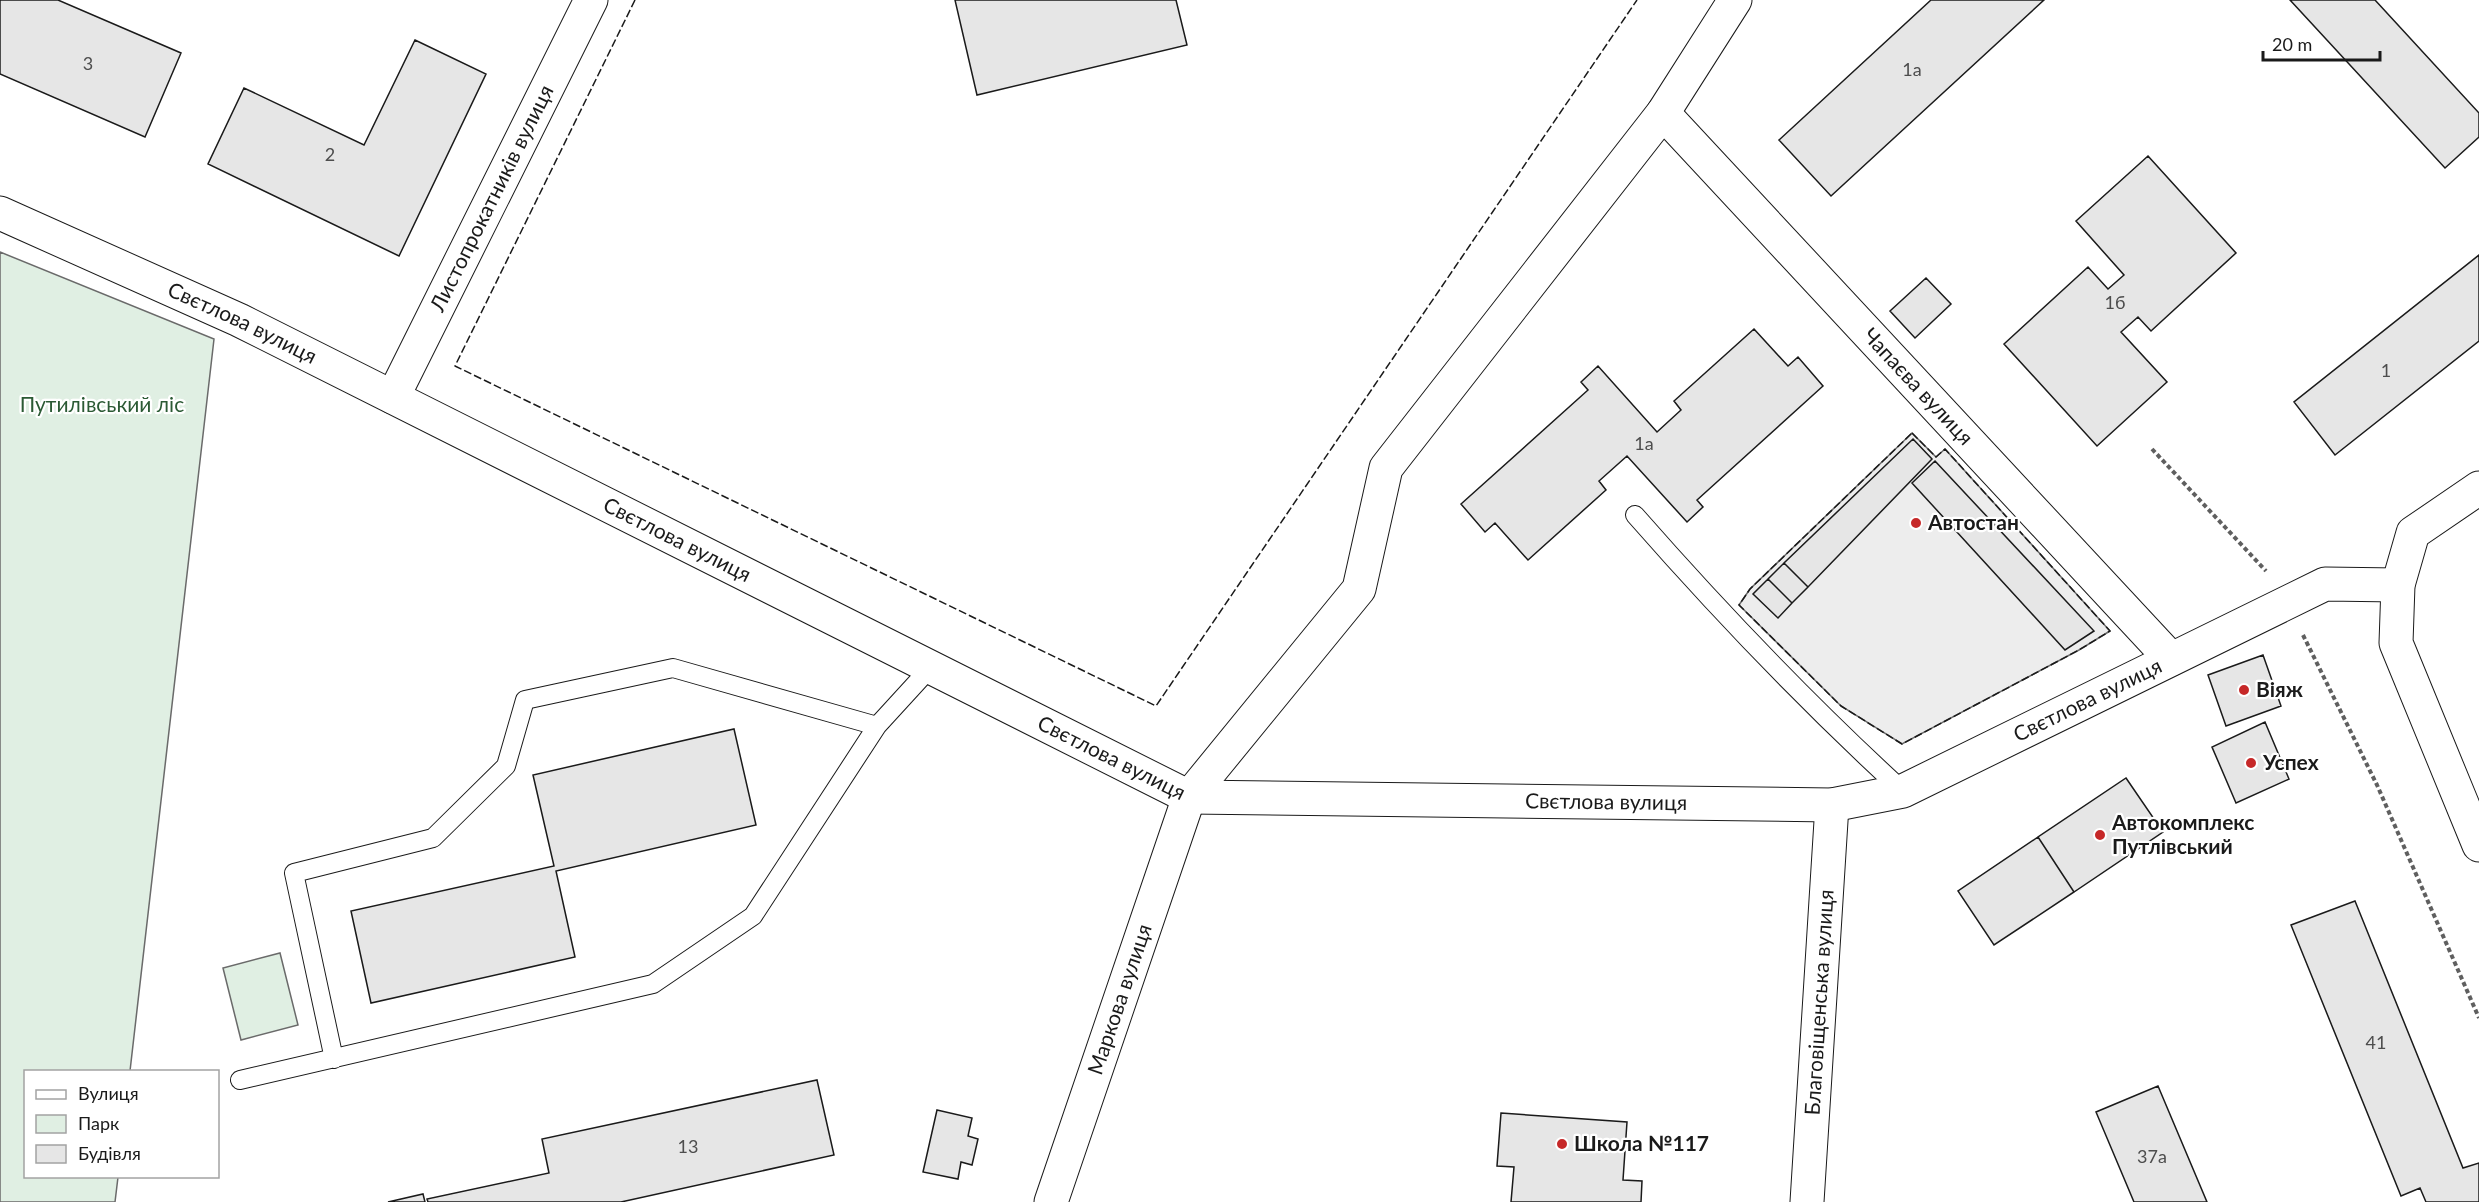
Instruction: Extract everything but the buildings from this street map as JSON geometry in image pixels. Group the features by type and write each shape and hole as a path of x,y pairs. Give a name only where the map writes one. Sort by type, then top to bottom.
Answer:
{"street":[{"name":"Листопрокатників вулиця","path":"393,397 591,0"},
{"path":"1189,797 1359,589 1386,468 1663,112 1736,0"},
{"name":"Чапаєва вулиця","path":"1663,112 2171,659"},
{"name":"Свєтлова вулиця","path":"0,213 239,320 1189,797 1832,805 1903,791 2325,584 2398,585"},
{"path":"2479,488 2413,533 2398,585 2396,643 2479,845"},
{"name":"Маркова вулиця","path":"1051,1202 1189,797"},
{"name":"Благовіщенська вулиця","path":"1807,1202 1832,805"}],"lane":[{"path":"1635,515 1719,611 1834,728 1903,791"},
{"path":"334,1059 294,873 433,838 506,766 525,700 673,668 877,726"},
{"path":"240,1080 653,984 753,916 877,726 930,668"}],"path":[{"path":"2152,449 2269,575 2287,603 2377,785 2479,1018"}],"green space":[{"name":"Путилівський ліс","path":"0,252 214,339 130,1070 24,1070 24,1178 118,1178 115,1202 0,1202"},
{"path":"280,953 298,1025 241,1040 223,968"}],"shaded area":[{"name":"Автостан","path":"1912,433 1936,457 1945,449 2110,631 2079,650 1902,744 1841,706 1739,605 1750,589"}],"fence":[{"path":"635,0 455,366 1156,706 1637,0"},
{"path":"1912,433 1936,457 1945,449 2110,631 2079,650 1902,744 1841,706 1739,605 1750,589 1912,433"}],"place":[{"name":"Автостан","path":"1916,523"},
{"name":"Віяж","path":"2244,690"},
{"name":"Успех","path":"2251,763"},
{"name":"Автокомплекс Путлівський","path":"2100,835"},
{"name":"Школа №117","path":"1562,1144"}]}
